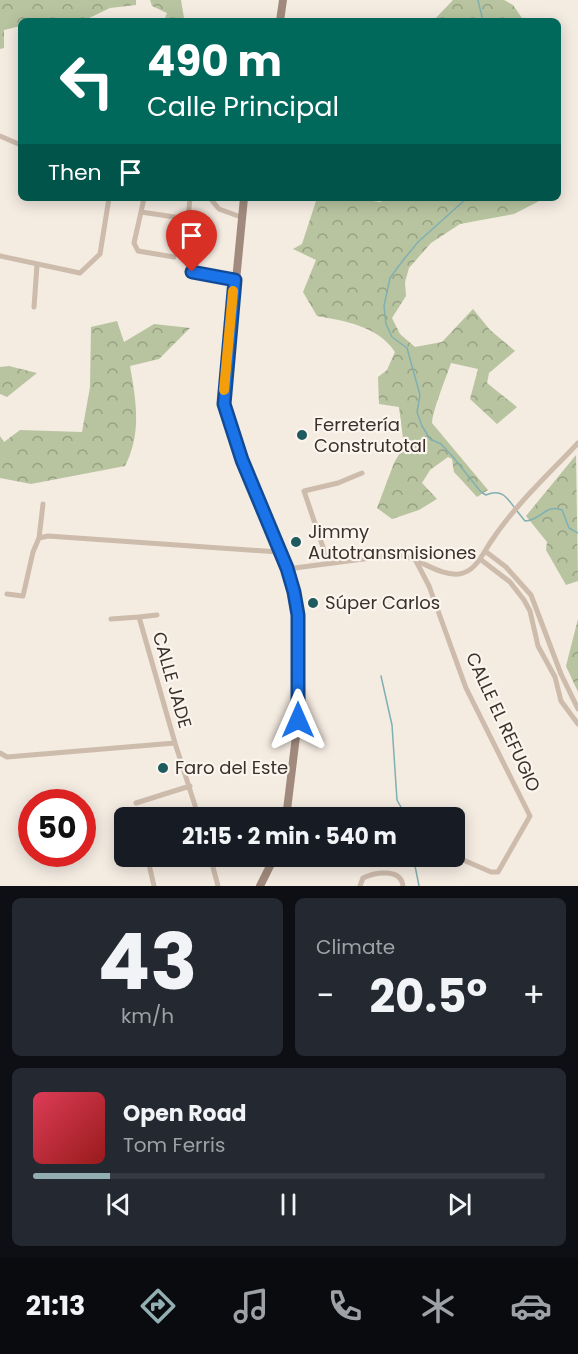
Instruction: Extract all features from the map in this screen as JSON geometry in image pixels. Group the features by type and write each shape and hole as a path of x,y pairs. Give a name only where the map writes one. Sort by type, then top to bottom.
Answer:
{"main road":[{"path":"280,18 283,0"},
{"path":"244,201 224,404 242,460 287,568 298,615 298,720 287,807"},
{"path":"260,886 270,867"}],"street":[{"path":"0,136 18,144"},
{"path":"0,256 80,273 100,254 109,201"},
{"path":"143,201 134,243 136,248 138,251 174,257"},
{"path":"190,201 187,267 192,272 235,280"},
{"path":"212,201 219,209 241,217"},
{"path":"141,212 188,219"},
{"path":"34,307 37,265"},
{"path":"287,568 394,555 416,559 438,570 454,574 470,570 519,504 578,443"},
{"path":"328,562 304,491 338,483 362,473"},
{"path":"7,594 23,596 33,552 39,538 43,504"},
{"path":"39,538 48,536 279,552"},
{"path":"485,551 506,567 531,595 561,674 578,709"},
{"name":"CALLE EL REFUGIO","path":"416,559 429,585 466,688 530,816 498,872 491,872 465,862"},
{"path":"480,559 510,582 524,600 530,611 538,646 555,677 561,700 578,724"},
{"path":"139,617 157,615"},
{"name":"CALLE JADE","path":"111,619 139,617 175,743 197,807"},
{"path":"0,760 7,757 175,743"},
{"path":"0,753 7,757"},
{"path":"136,803 190,786"},
{"path":"150,867 154,886"},
{"path":"213,867 218,886"},
{"path":"360,886 363,878 367,876 395,873 399,876 403,886"}],"green space":[{"path":"0,0 136,0 136,5 110,8 89,18 18,18 18,27 4,30 4,48 0,49"},
{"path":"150,0 181,0 184,18 165,18 167,13 152,6"},
{"path":"453,0 504,0 513,5 522,18 436,18"},
{"path":"316,201 539,201 514,214 460,224 431,243 409,268 405,282 406,296 392,318 400,334 415,347 442,342 473,309 490,330 515,351 489,373 487,383 517,407 497,424 470,399 478,369 451,363 432,423 488,490 477,497 454,472 452,459 448,457 430,470 422,483 437,499 419,510 392,519 377,508 394,463 404,446 399,407 379,404 378,377 387,370 395,352 380,336 360,326 317,316 303,292 316,260 293,249 302,244"},
{"path":"117,321 124,342 154,324 190,328 159,359 130,366 136,404 136,429 125,466 31,484 0,478 0,436 4,442 20,430 82,432 90,387 91,327"},
{"path":"9,366 37,373 7,397 0,394 0,367"},
{"path":"576,455 578,581 566,585 546,550 547,542 526,516"},
{"path":"578,619 578,692 566,666"}],"waterway":[{"path":"478,0 482,18"},
{"path":"464,201 418,242 390,278 384,306 386,324 392,337 407,348 420,395 417,412 430,439 441,444 481,492 486,495 499,493 514,507"},
{"path":"517,511 525,521 547,510 556,508 562,510 569,528 578,533"},
{"path":"381,676 392,725 397,800 401,807"},
{"path":"415,867 419,886"}],"slow traffic":[{"path":"224,390 233,291"}],"place":[{"name":"Ferretería Construtotal","path":"302,435"},
{"name":"Jimmy Autotransmisiones","path":"296,542"},
{"name":"Súper Carlos","path":"313,603"},
{"name":"Faro del Este","path":"163,768"}],"route":[{"path":"192,272 235,280 224,404 242,460 287,568 294,592 298,615 298,720"}]}
